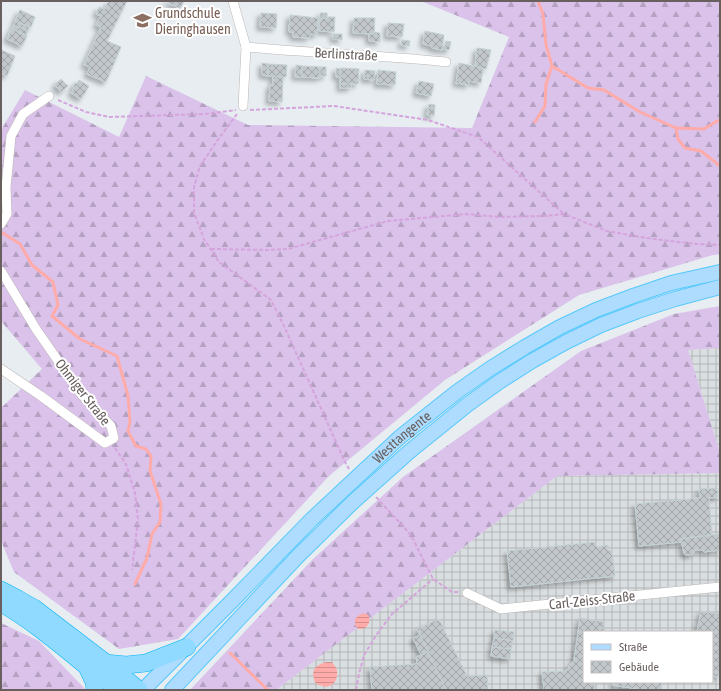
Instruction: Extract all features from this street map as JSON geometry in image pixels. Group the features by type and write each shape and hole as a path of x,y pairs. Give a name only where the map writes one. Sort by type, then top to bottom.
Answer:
{"highway":[{"path":"1,590 34,608 139,690"},
{"path":"1,603 14,610 40,629 120,690"},
{"path":"106,663 126,665 146,663 187,647"},
{"path":"86,665 94,682 95,690"}],"main road":[{"name":"Westtangente","path":"143,690 311,520 400,437 458,391 525,347 560,327 596,310 665,286 720,272"},
{"name":"Westtangente","path":"172,690 298,556 353,502 410,451 499,382 532,361 601,325 675,299 720,287"}],"street":[{"path":"233,1 246,47 241,108"},
{"name":"Berlinstraße","path":"246,47 282,51 446,62"},
{"path":"1,224 7,214 6,187 11,136 23,114 49,96"},
{"name":"Ohmiger Straße","path":"1,270 36,329 81,394 111,426 114,438 105,443 1,369"},
{"name":"Carl-Zeiss-Straße","path":"468,593 501,608 720,587"}],"path":[{"path":"49,96 86,112 109,117 205,114 241,108 334,106 428,120 478,137 564,214 606,231 646,238 696,244 720,244"},
{"path":"241,108 200,166 194,187 194,213 204,239 219,262 271,300 345,462 352,471"},
{"path":"211,249 288,249 388,221 467,214 499,217 564,214"},
{"path":"110,441 126,464 135,493 138,520 132,570"},
{"path":"374,495 411,536 433,579 452,592 468,593"},
{"path":"356,690 364,655 377,634 392,614 433,579"}],"shaded area":[{"path":"720,348 720,453 688,350"},
{"path":"720,473 720,690 276,690 557,476"},
{"path":"365,613 369,616 369,624 363,629 358,629 355,625 355,619 359,615"},
{"path":"327,662 332,662 337,673 334,682 326,687 316,684 313,672 316,667"}],"green space":[{"path":"421,1 720,1 720,254 579,295 445,380 329,476 178,639 119,649 14,572 1,541 1,408 42,369 1,321 1,130 25,90 119,137 146,76 248,125 472,128 509,37"},
{"path":"720,306 720,348 688,350 720,453 720,473 557,476 276,690 190,690 312,560 403,477 581,351 674,314"},
{"path":"1,623 39,641 86,690 1,690"}],"building":[{"path":"109,1 127,1 107,41 121,47 106,82 87,74 90,67 84,65 101,27 96,25 101,16 96,14 99,7 104,9"},
{"path":"166,1 184,1 180,9"},
{"path":"20,10 35,17 31,27 15,21"},
{"path":"261,13 277,14 276,28 260,27"},
{"path":"320,13 327,13 327,19 320,18"},
{"path":"290,15 318,18 317,35 310,34 309,38 293,37 293,32 289,32"},
{"path":"327,17 335,17 334,32 319,31 320,18 327,19"},
{"path":"354,18 375,18 374,34 353,33"},
{"path":"16,21 29,27 28,31 14,25"},
{"path":"388,23 404,24 402,37 387,36"},
{"path":"14,25 28,31 26,35 12,29"},
{"path":"12,29 27,36 22,46 7,39"},
{"path":"425,31 444,35 442,50 423,44"},
{"path":"374,32 380,33 380,42 369,41 369,34 374,34"},
{"path":"333,34 342,34 342,40 333,39"},
{"path":"402,40 410,41 409,46 401,45"},
{"path":"446,41 451,42 449,50 442,49 443,46 445,46"},
{"path":"477,48 491,50 486,69 475,67"},
{"path":"1,50 15,56 7,76 1,73"},
{"path":"262,63 268,64 268,76 262,75"},
{"path":"459,63 483,68 481,83 469,81 468,86 456,84"},
{"path":"268,64 287,65 286,77 268,76"},
{"path":"296,65 302,66 302,77 295,77"},
{"path":"302,66 320,67 320,78 302,77"},
{"path":"320,67 326,67 326,76 320,76"},
{"path":"336,68 341,69 340,77 336,77"},
{"path":"341,68 359,69 358,84 340,84"},
{"path":"365,70 375,71 374,80 364,79"},
{"path":"378,70 396,72 395,85 377,84"},
{"path":"273,76 283,77 282,102 269,101 270,85 273,85"},
{"path":"61,79 68,86 61,92 55,85"},
{"path":"79,80 89,86 81,99 71,93 75,83 77,84"},
{"path":"419,81 434,84 431,96 416,93"},
{"path":"340,84 351,84 351,88 340,88"},
{"path":"429,104 435,105 434,116 427,115"},
{"path":"717,488 718,497 709,498 712,535 681,539 682,542 639,546 635,504 700,498 699,489"},
{"path":"720,534 720,550 704,552 703,550 694,550 692,555 684,554 681,539"},
{"path":"596,542 597,547 608,545 608,551 612,550 615,576 511,587 507,551"},
{"path":"701,611 720,614 720,665 718,677 713,676 713,631 697,631"},
{"path":"580,618 605,622 603,631 583,631 583,683 595,683 594,690 544,690 542,672 566,671 574,660"},
{"path":"439,619 467,676 487,675 488,690 446,690 417,629"},
{"path":"495,630 514,632 513,641 494,638"},
{"path":"420,635 428,652 421,655 413,638"},
{"path":"494,638 513,641 511,649 492,647"},
{"path":"492,647 511,649 510,659 491,656"},
{"path":"428,652 446,690 372,690 370,667 417,664 416,657"},
{"path":"613,683 662,683 661,690 644,690 612,685"}],"waterway":[{"path":"538,1 543,14 546,45 552,66 588,88 604,90 640,112 676,128 704,129 717,121 720,121"},
{"path":"535,122 545,106 546,84 552,66"},
{"path":"676,128 678,139 685,148 701,151 720,166"},
{"path":"1,232 20,244 32,265 53,282 58,305 52,316 80,339 117,356 128,396 130,422 128,431 136,446 146,449 151,456 150,471 161,504 160,522 152,534 147,558 135,584"},
{"path":"230,653 268,690"}],"place":[{"name":"Grundschule Dieringhausen","path":"142,21"}]}
